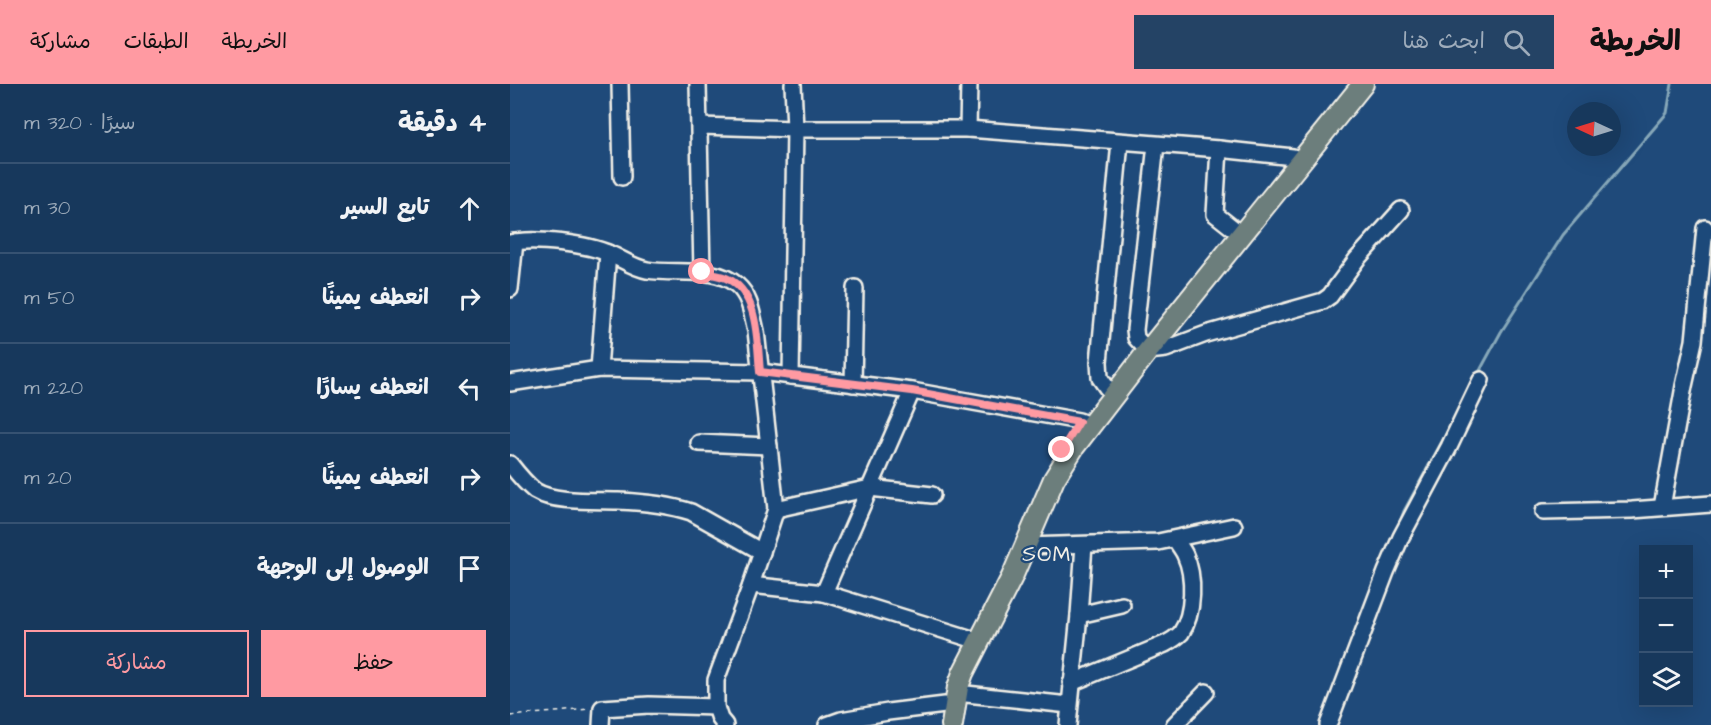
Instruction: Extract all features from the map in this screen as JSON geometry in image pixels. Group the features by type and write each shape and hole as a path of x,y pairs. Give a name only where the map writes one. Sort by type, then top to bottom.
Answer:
{"main road":[{"path":"952,725 951,699 954,673 992,599 1042,485 1107,388 1144,348 1234,229 1351,84"},
{"path":"939,725 1026,546 1054,479 1084,423 1363,84"}],"street":[{"path":"620,84 622,177"},
{"path":"698,84 702,272"},
{"path":"791,376 795,129 793,84"},
{"path":"968,129 969,84"},
{"path":"700,126 795,129 968,129 1293,157"},
{"path":"1107,388 1100,378 1098,362 1120,142"},
{"path":"1156,145 1135,330 1136,338 1144,348 1166,349 1206,334 1323,301 1330,296 1357,259 1401,210"},
{"path":"1219,149 1215,214 1234,229"},
{"path":"1662,507 1684,386 1693,350 1705,228"},
{"path":"510,289 513,242 568,244 608,253 644,270 676,273 702,272 725,278 746,295 752,309 756,330 776,509 751,585 718,671 714,689 716,707 725,725"},
{"path":"599,369 608,253"},
{"path":"853,384 855,288"},
{"path":"510,383 599,369 760,372 912,391 1084,423"},
{"path":"1328,725 1401,537 1449,447 1481,380"},
{"path":"824,593 912,391"},
{"path":"699,443 769,446"},
{"path":"510,464 531,487 545,495 656,504 681,509 700,517 762,552"},
{"path":"776,509 870,488 932,495"},
{"path":"1543,512 1711,504"},
{"path":"1026,546 1158,542 1234,526"},
{"path":"1071,683 1165,644 1182,632 1190,606 1191,576 1185,554 1175,539"},
{"path":"1068,725 1084,545"},
{"path":"751,585 824,593 972,639"},
{"path":"1079,615 1122,605"},
{"path":"1174,725 1206,692"},
{"path":"827,725 841,720 951,699 1069,705"},
{"path":"601,725 602,708 649,705 716,707"}],"path":[{"path":"510,716 602,708"}],"waterway":[{"path":"1477,376 1501,332 1563,235 1667,113 1672,84"},
{"path":"1397,530 1404,511 1457,414"}],"district":[{"name":"SOM","path":"1047,554"}],"route":[{"path":"702,272 725,278 746,295 752,309 756,330 760,372 912,391 1079,422 1062,450"}]}
